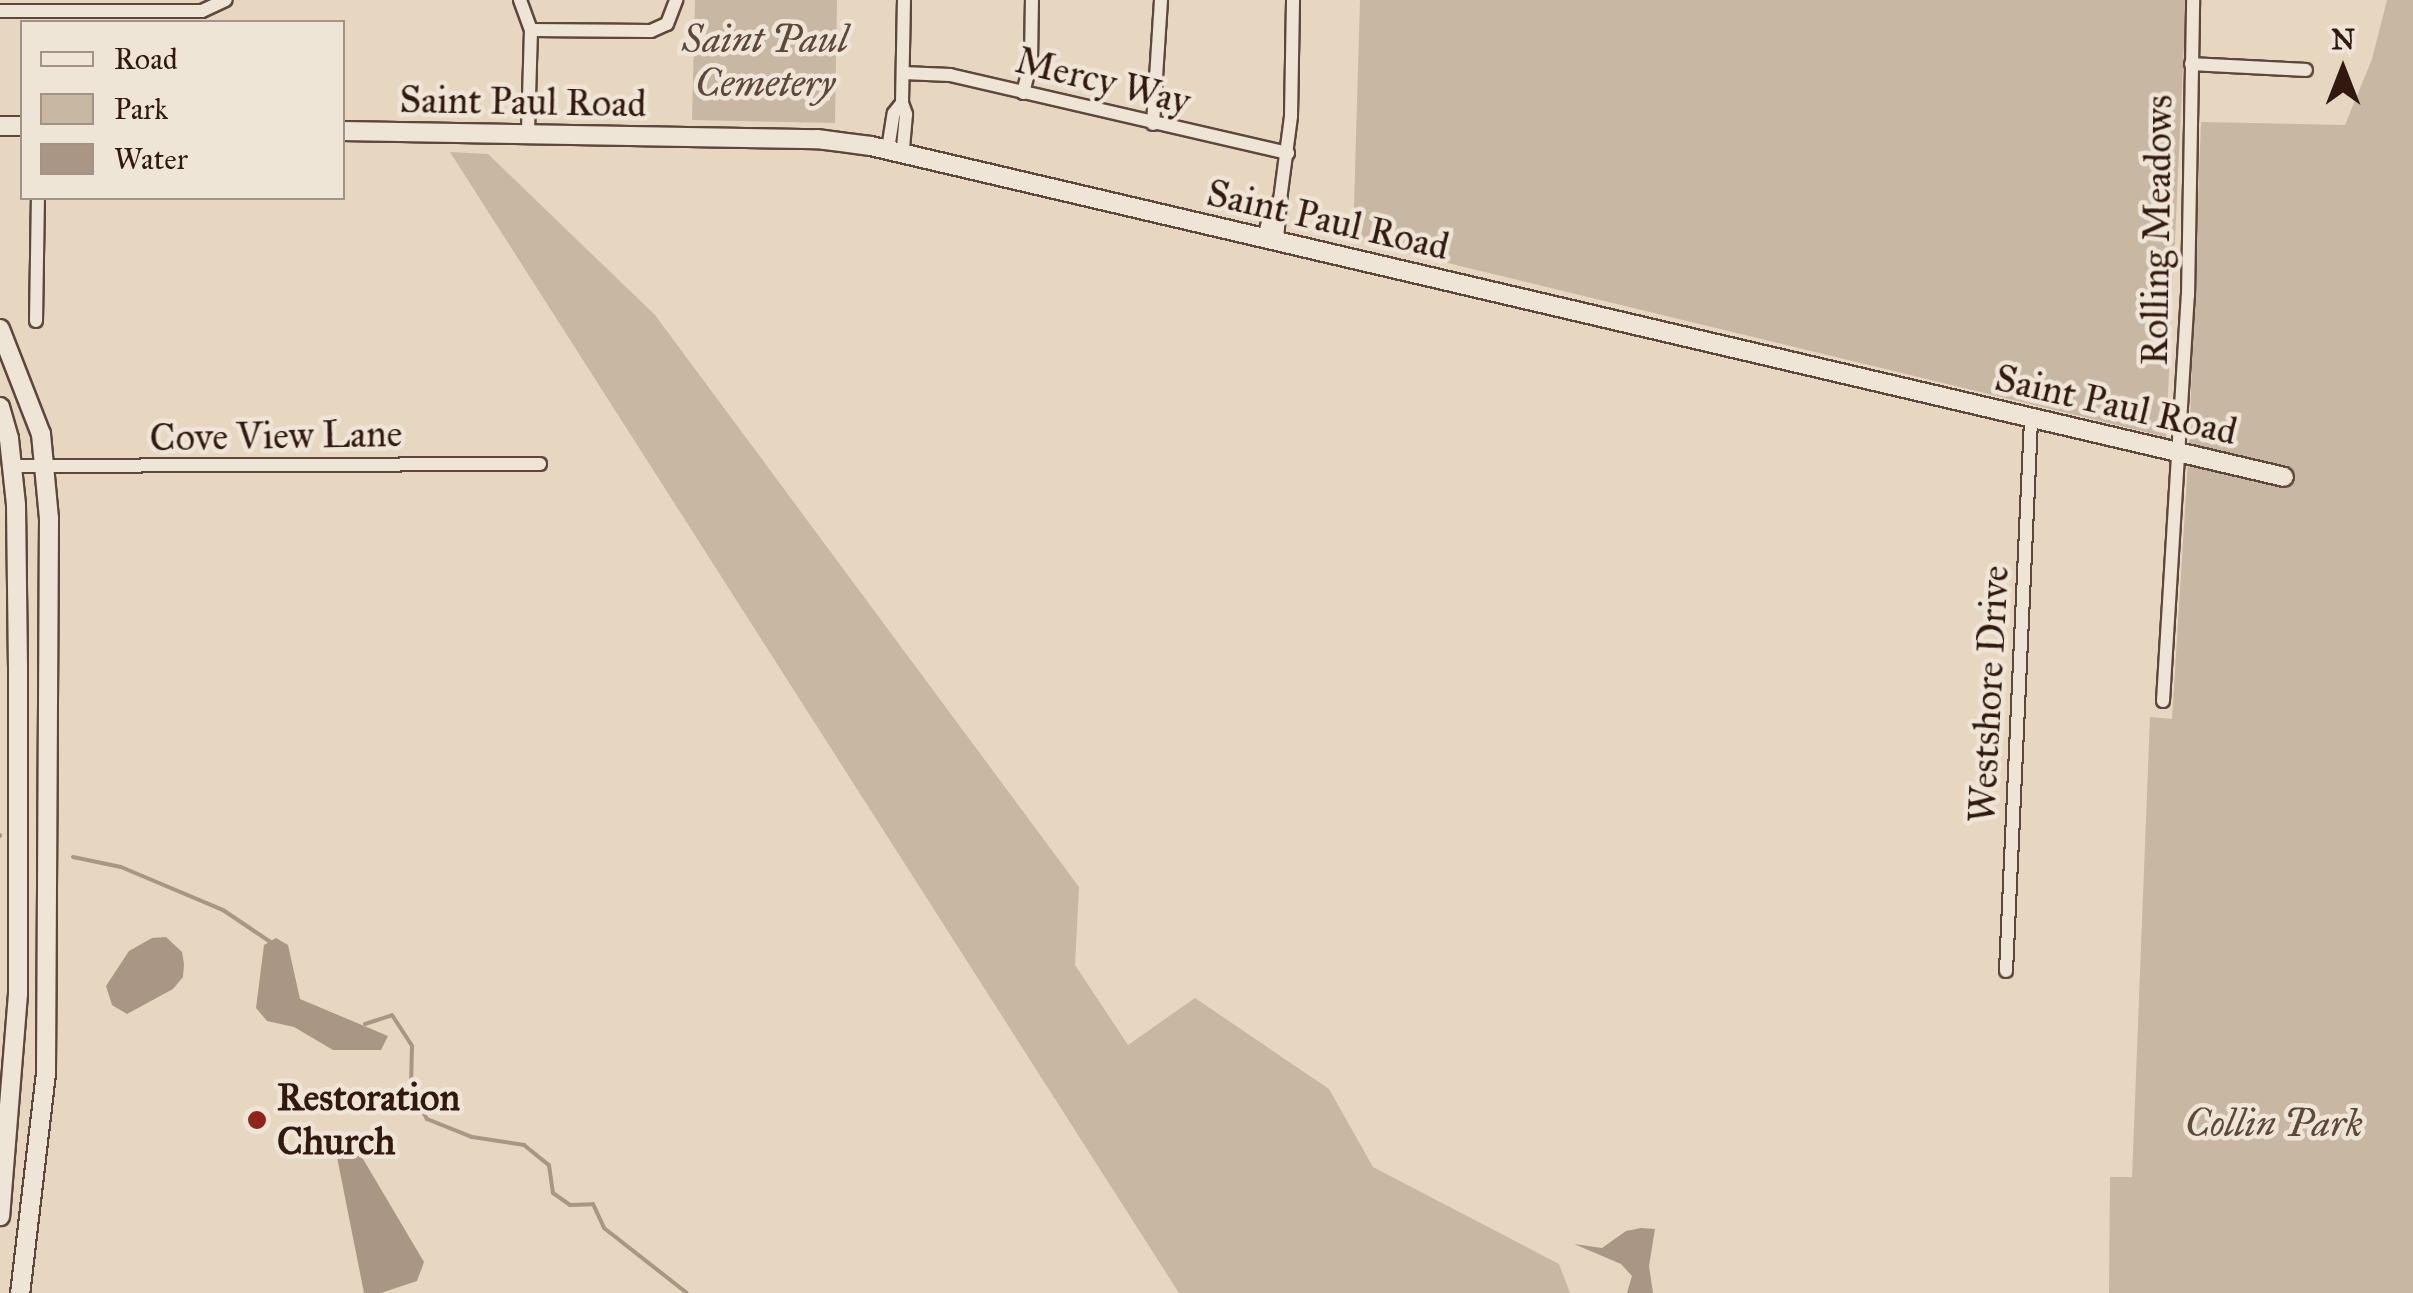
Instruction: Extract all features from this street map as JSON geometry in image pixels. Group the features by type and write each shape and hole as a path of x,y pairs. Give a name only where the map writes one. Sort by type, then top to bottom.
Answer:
{"street":[{"path":"0,11 41,17 202,11 226,0"},
{"path":"520,0 531,30 528,134"},
{"path":"531,30 651,30 668,24 676,0"},
{"path":"896,150 894,113 902,103 904,0"},
{"path":"1024,93 1031,61 1032,0"},
{"path":"1153,124 1158,102 1161,0"},
{"path":"1270,239 1271,208 1280,200 1288,153 1293,0"},
{"name":"Rolling Meadows","path":"2163,700 2188,296 2193,0"},
{"path":"2190,64 2306,70"},
{"name":"Mercy Way","path":"903,72 950,75 1288,153"},
{"name":"Saint Paul Road","path":"345,131 817,139 896,150 2284,478"},
{"path":"36,321 38,200"},
{"path":"0,329 30,398 47,466 46,1073 20,1293"},
{"path":"0,407 13,466 18,994 0,1216"},
{"name":"Westshore Drive","path":"2006,971 2031,420"},
{"name":"Cove View Lane","path":"13,466 540,464"}],"green space":[{"name":"Saint Paul Cemetery","path":"695,0 837,0 835,123 692,120"},
{"path":"1360,0 2186,0 2166,437 1353,240"},
{"name":"Collin Park","path":"2387,0 2413,0 2413,1293 2109,1293 2110,1177 2132,1177 2150,717 2172,719 2189,446 2201,122 2345,125 2372,59"},
{"path":"450,152 488,154 655,315 1079,887 1075,965 1128,1045 1195,998 1329,1089 1373,1167 1559,1264 1570,1293 1179,1293"}],"water":[{"path":"166,937 182,952 183,977 173,989 127,1014 112,1005 106,986 129,951 152,938"},
{"path":"276,938 288,945 300,999 388,1036 381,1050 333,1050 294,1027 267,1021 256,1008 264,945"},
{"path":"353,1142 424,1262 417,1281 381,1293 364,1293 335,1147"},
{"path":"1655,1229 1649,1266 1653,1293 1627,1293 1632,1276 1621,1264 1574,1244 1602,1248 1626,1231"}],"waterway":[{"path":"73,857 121,867 223,910 272,943"},
{"path":"365,1024 392,1015 412,1046 411,1088 427,1119 472,1137 524,1145 549,1165 553,1193 570,1205 593,1204 604,1228 687,1293"}],"place":[{"name":"Restoration Church","path":"257,1120"}]}
